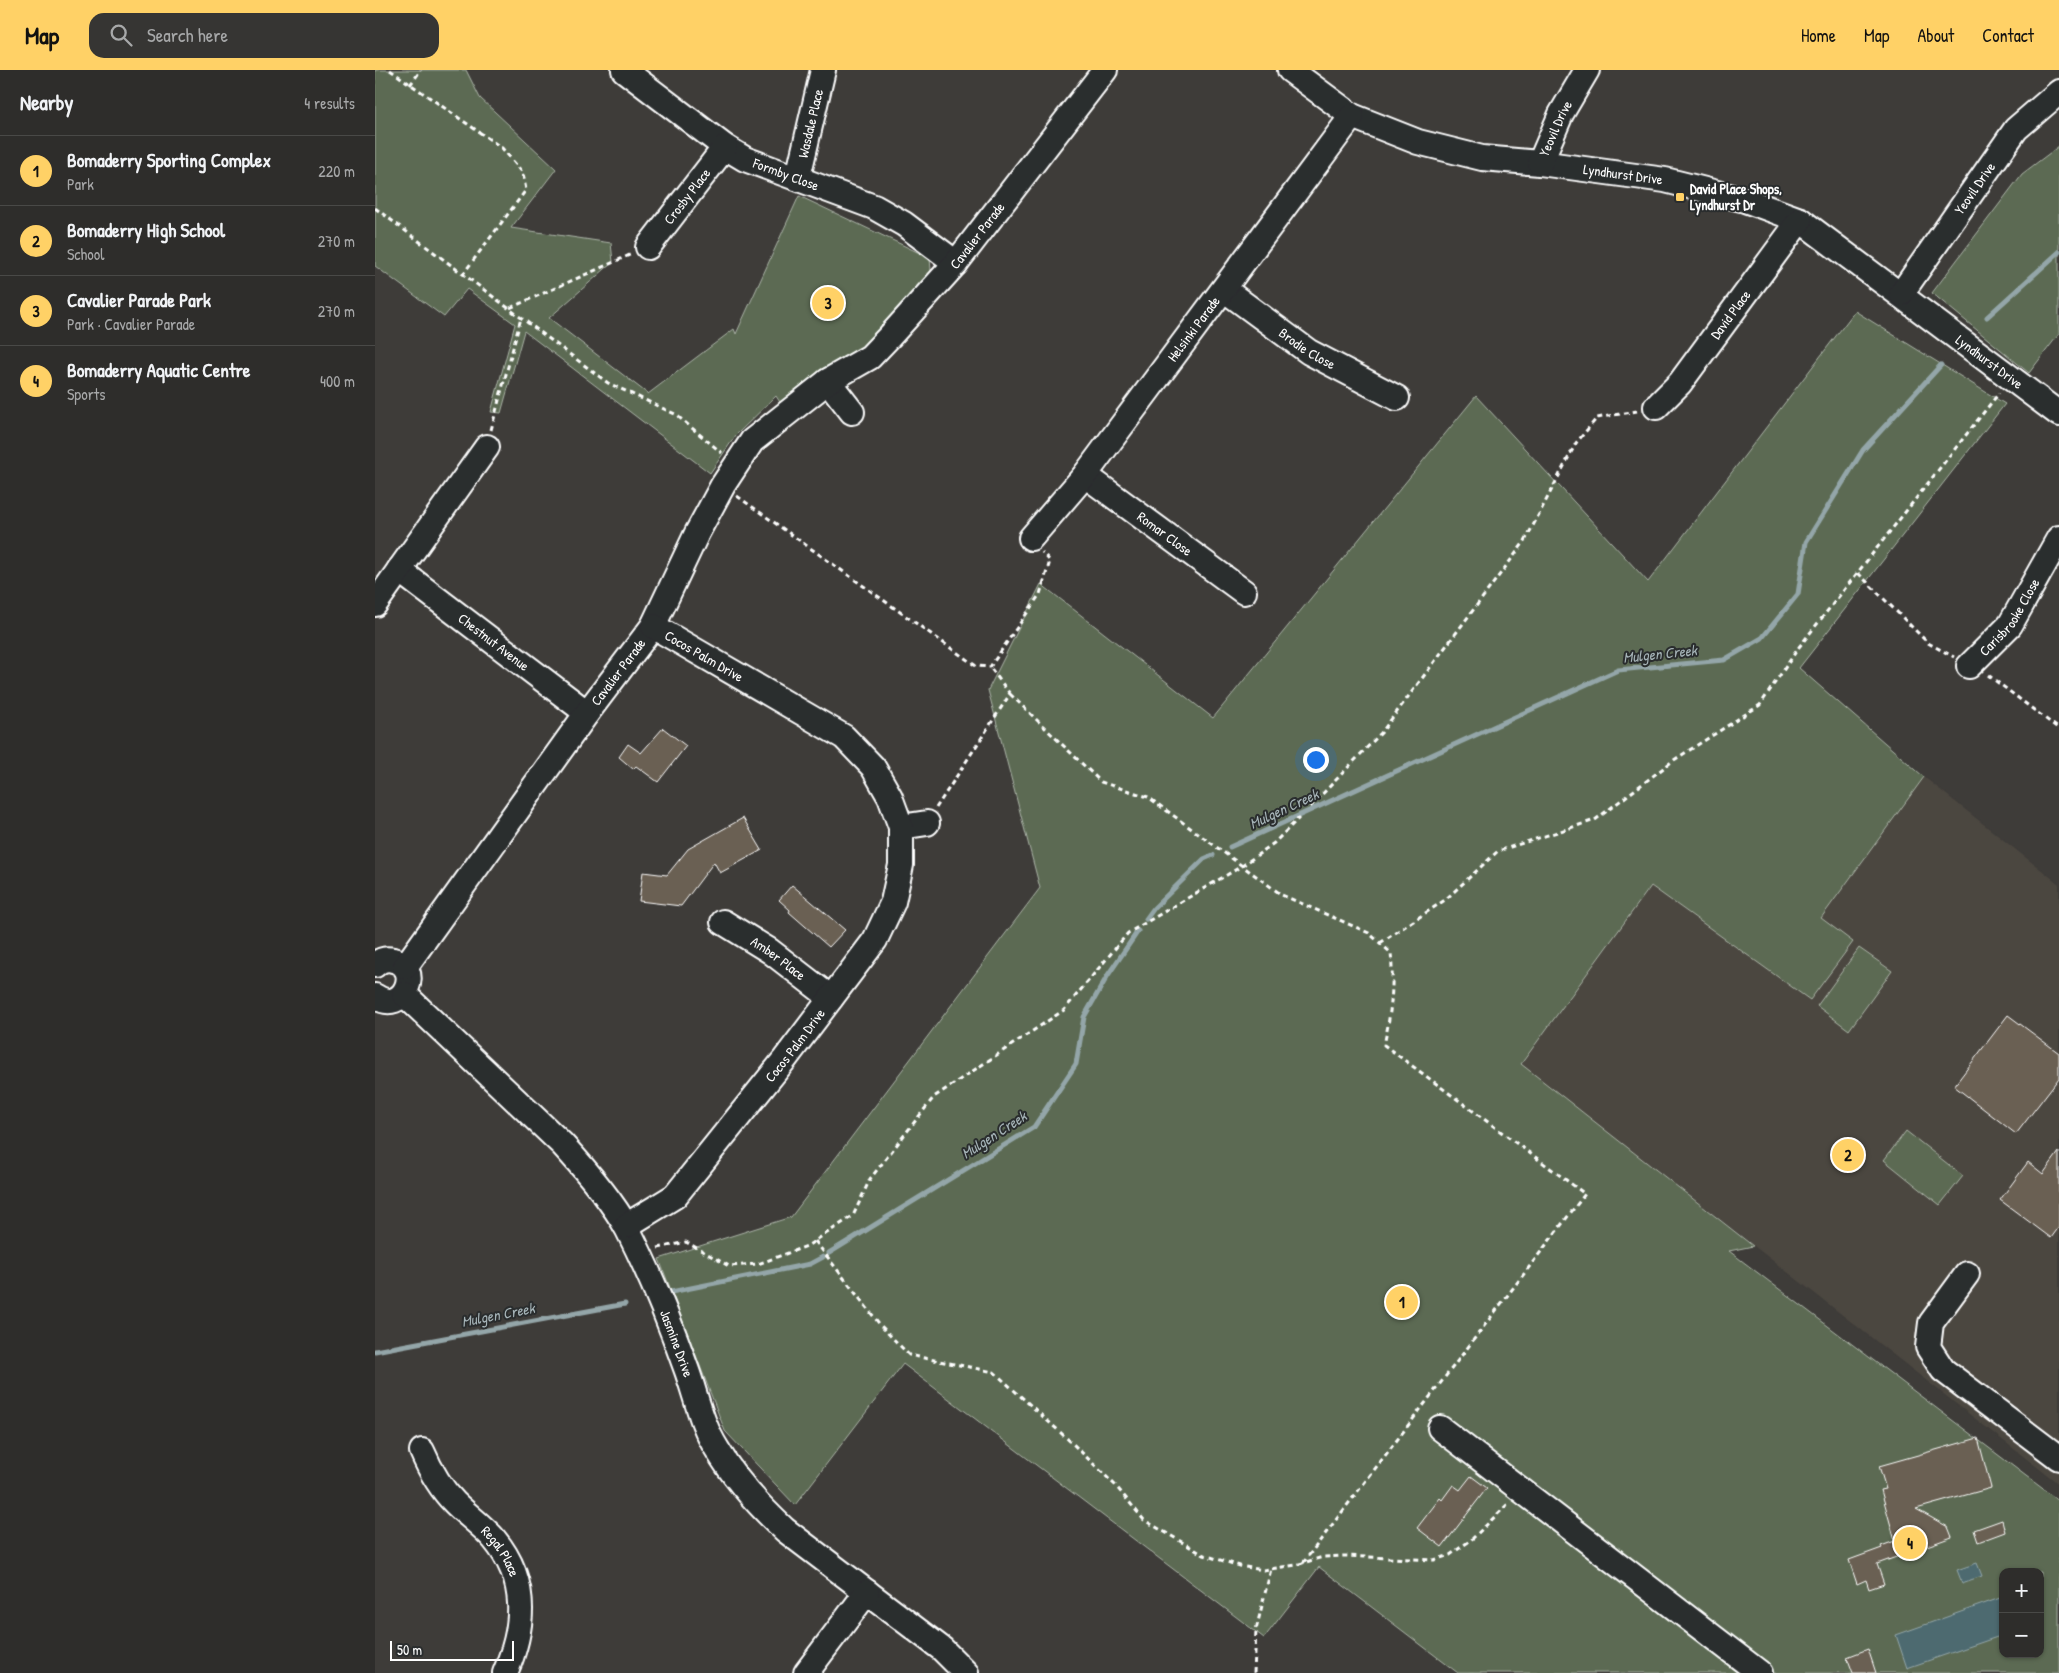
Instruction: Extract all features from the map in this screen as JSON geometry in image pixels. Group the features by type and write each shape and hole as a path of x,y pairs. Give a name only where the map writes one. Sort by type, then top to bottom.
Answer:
{"street":[{"name":"Formby Close","path":"624,70 725,148 764,168 798,177 874,207 904,224 956,263"},
{"name":"Wasdale Place","path":"798,177 823,70"},
{"name":"Cavalier Parade","path":"405,967 587,713 653,626 697,533 723,485 752,441 828,381 870,357 956,263 1105,70"},
{"name":"Lyndhurst Drive","path":"1290,70 1353,116 1418,142 1482,158 1540,163 1665,180 1745,200 1800,220 2059,414"},
{"name":"Yeovil Drive","path":"1540,163 1561,114 1587,70"},
{"name":"Yeovil Drive","path":"1901,294 2016,129 2059,92"},
{"name":"Helsinki Parade","path":"1031,538 1085,475 1225,290 1353,116"},
{"name":"Crosby Place","path":"648,246 725,148"},
{"name":"David Place","path":"1656,407 1679,383 1800,220"},
{"name":"Brodie Close","path":"1225,290 1309,352 1397,398"},
{"path":"828,381 852,412"},
{"path":"375,604 487,447"},
{"name":"Romar Close","path":"1085,475 1244,592"},
{"name":"Carisbrooke Close","path":"1969,666 2010,625 2059,538"},
{"name":"Chestnut Avenue","path":"399,570 587,713"},
{"name":"Cocos Palm Drive","path":"626,1226 675,1196 779,1067 875,940 893,902 901,865 901,827 890,797 873,767 844,737 653,626"},
{"path":"901,827 927,823"},
{"name":"Amber Place","path":"723,922 769,951 831,998"},
{"path":"376,962 392,960 405,967 409,983 404,994 394,1000 376,998"},
{"name":"Jasmine Drive","path":"404,994 562,1144 586,1170 626,1226 658,1297 686,1368 700,1414 716,1448 762,1509 785,1530 942,1649 966,1673"},
{"path":"1967,1274 1931,1323 1928,1347 1943,1370 2059,1458"},
{"path":"1440,1428 1760,1673"},
{"name":"Regal Place","path":"421,1451 439,1485 494,1539 506,1556 514,1574 519,1592 520,1630 505,1673"},
{"path":"806,1673 867,1592"}],"path":[{"path":"390,70 502,148 523,173 526,190 463,274"},
{"path":"410,85 421,70"},
{"path":"375,208 608,383 675,414 736,464"},
{"path":"509,308 648,246"},
{"path":"487,447 521,317"},
{"path":"1380,943 1445,900 1498,851 1595,820 1674,760 1760,705 1799,647 2011,378"},
{"path":"1310,807 1381,734 1525,541 1576,442 1597,418 1656,407"},
{"path":"723,485 765,518 976,666 989,667 1010,694 1101,782 1148,797 1282,895 1369,933 1391,953 1394,980 1390,1018 1384,1045 1585,1194 1303,1563"},
{"path":"989,667 1040,594 1046,578 1050,561 1031,538"},
{"path":"1858,573 1928,643 1969,666 1994,677 2059,729"},
{"path":"927,823 946,789 1010,694"},
{"path":"638,1252 686,1242 729,1266 758,1264 815,1241 853,1216 870,1179 934,1097 1064,1010 1128,933 1242,866 1274,843 1299,818"},
{"path":"815,1241 881,1326 909,1355 994,1372 1115,1485 1144,1520 1204,1555 1240,1566 1271,1569 1323,1557 1345,1556 1434,1560 1451,1555 1471,1540 1522,1491"},
{"path":"1254,1673 1256,1630 1271,1569"}],"shaded area":[{"path":"1924,777 2059,884 2059,1484 1521,1064 1651,886 1778,976"}],"green space":[{"path":"375,70 466,70 480,98 556,169 511,228 611,243 613,262 549,318 648,394 734,329 736,334 799,196 930,258 931,271 867,351 783,407 776,396 736,435 710,473 524,331 501,413 491,412 515,324 467,289 444,317 375,266"},
{"path":"2059,146 2059,334 2029,373 1932,293 2022,174"},
{"path":"1855,311 2005,404 1799,668 1924,777 1821,918 1853,942 1810,1000 1651,886 1521,1064 1753,1246 1729,1251 2059,1501 2059,1673 1458,1673 1319,1567 1264,1638 903,1364 795,1505 725,1431 659,1259 791,1217 1040,888 988,690 1041,584 1213,718 1476,396 1648,582"},
{"path":"1859,948 1892,971 1849,1030 1817,1006"},
{"path":"1906,1131 1963,1176 1940,1205 1884,1160"}],"water":[{"path":"1977,1563 1982,1576 1962,1583 1957,1570"},
{"path":"1999,1598 1999,1636 1907,1668 1896,1635"}],"building":[{"path":"663,728 686,746 658,782 636,766 633,769 619,757 628,744 641,753"},
{"path":"743,818 762,850 720,873 714,862 681,906 639,901 643,872 667,875 688,849"},
{"path":"792,885 845,930 829,947 789,912 790,910 779,900"},
{"path":"2008,1015 2059,1053 2059,1078 2016,1134 1954,1086"},
{"path":"2059,1152 2059,1227 2051,1238 2000,1200 2028,1162 2043,1174"},
{"path":"1978,1438 1991,1488 1916,1509 1948,1527 1952,1537 1877,1564 1884,1584 1869,1589 1866,1580 1857,1584 1849,1560 1882,1548 1881,1546 1895,1541 1881,1490 1886,1489 1879,1466"},
{"path":"1471,1476 1487,1488 1442,1547 1417,1528 1440,1498 1442,1500 1453,1485 1460,1490"},
{"path":"2002,1520 2005,1532 1978,1542 1974,1530"},
{"path":"1868,1649 1876,1673 1853,1673 1847,1657"}],"waterway":[{"name":"Mulgen Creek","path":"1987,317 2059,252"},
{"name":"Mulgen Creek","path":"1230,847 1618,670 1724,660 1762,638 1798,594 1806,542 1863,450 1941,365"},
{"name":"Mulgen Creek","path":"1146,919 1154,908 1204,859 1213,855"},
{"name":"Mulgen Creek","path":"829,1253 1034,1127 1076,1064 1084,1017 1108,975 1138,931"},
{"name":"Mulgen Creek","path":"671,1292 810,1264 823,1257"},
{"name":"Mulgen Creek","path":"375,1351 625,1304"}],"place":[{"name":"David Place Shops, Lyndhurst Dr","path":"1680,197"},
{"name":"Cavalier Parade Park","path":"828,303"},
{"name":"Bomaderry High School","path":"1848,1155"},
{"name":"Bomaderry Sporting Complex","path":"1402,1302"},
{"name":"Bomaderry Aquatic Centre","path":"1910,1543"}]}
